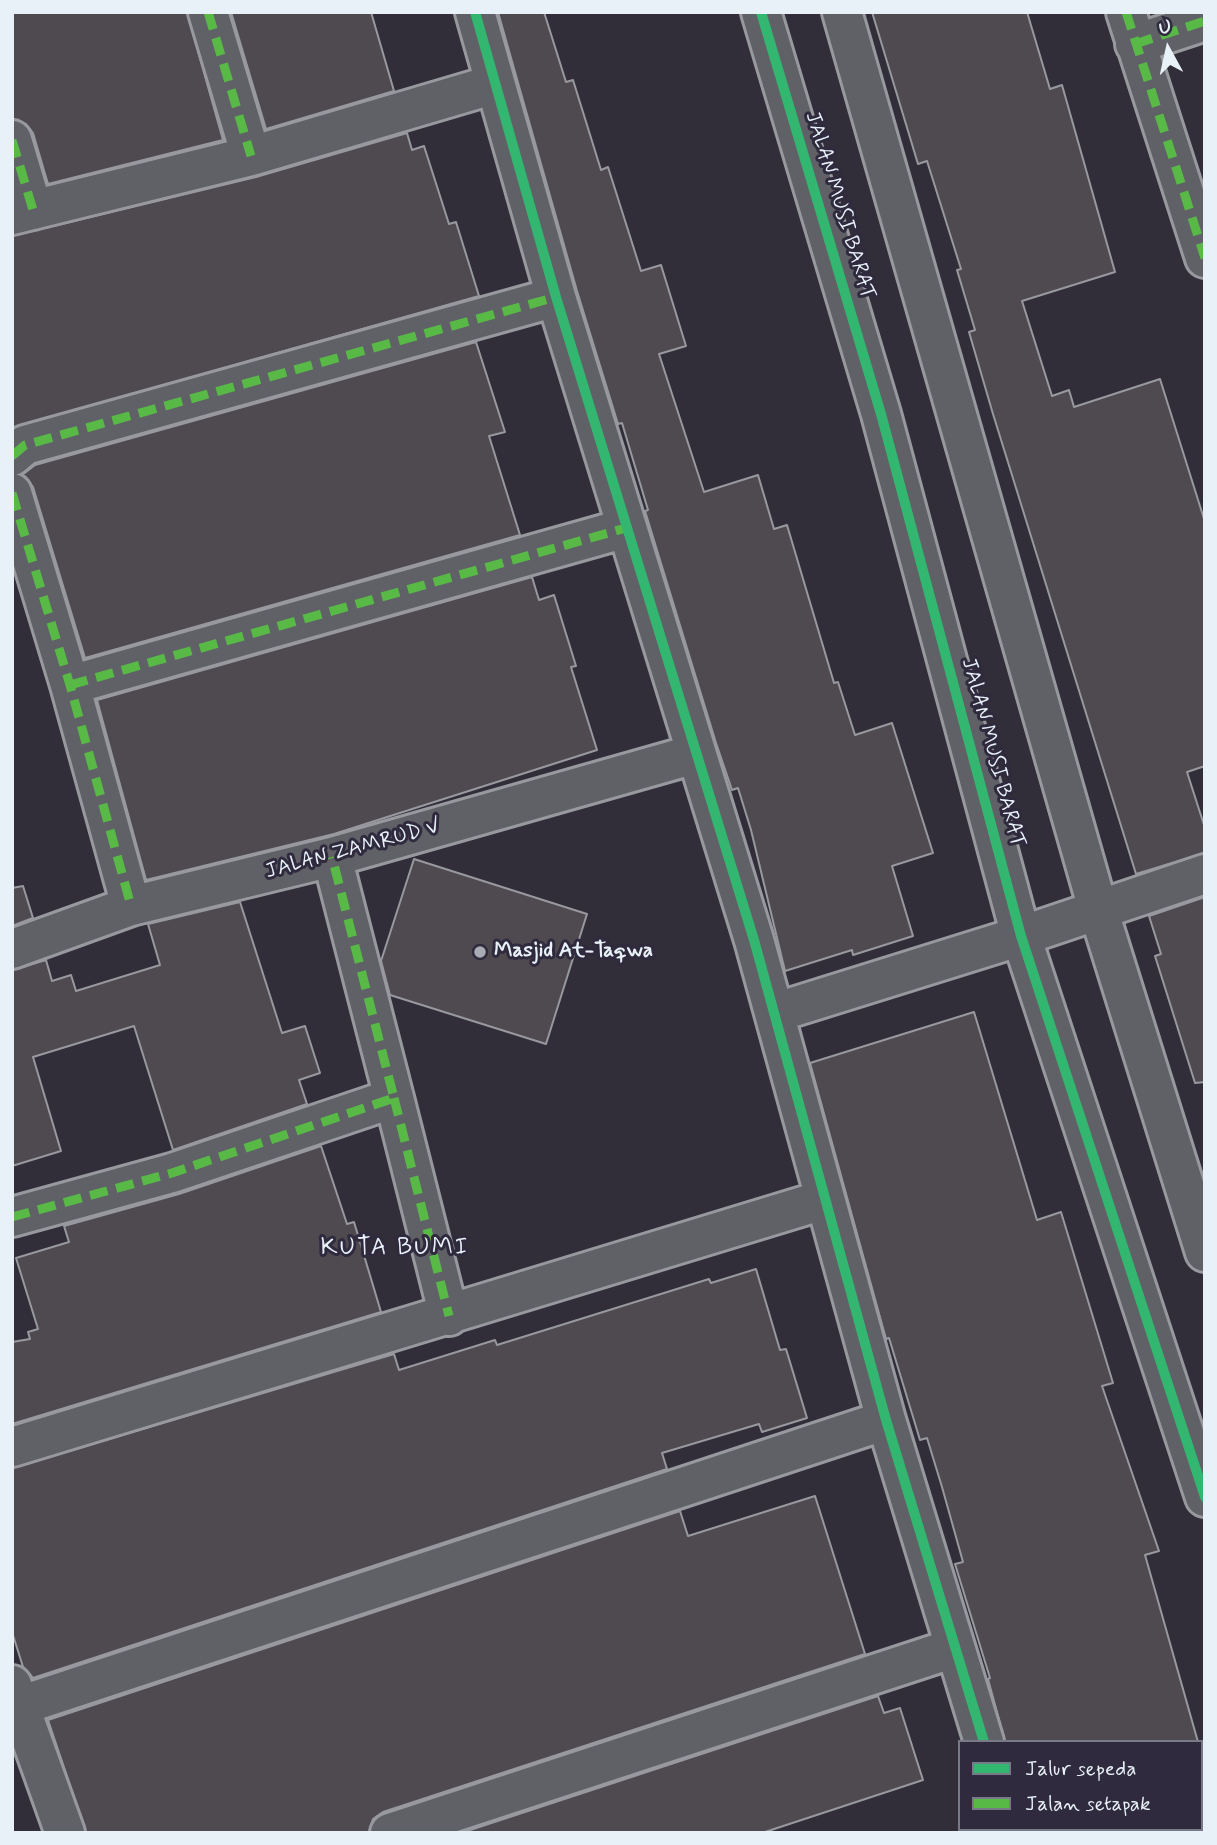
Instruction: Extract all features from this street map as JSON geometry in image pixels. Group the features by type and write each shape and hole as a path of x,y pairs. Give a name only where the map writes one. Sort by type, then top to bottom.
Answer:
{"street":[{"path":"208,12 251,156"},
{"path":"475,12 556,297 774,1013 823,1200 886,1420 983,1740"},
{"name":"JALAN MUSI BARAT","path":"761,12 881,414 1021,936 1205,1497"},
{"path":"842,12 1098,909 1205,1252"},
{"path":"1205,21 1130,28 1205,258"},
{"path":"12,140 23,212 251,156 495,84"},
{"path":"12,456 25,445 556,297"},
{"path":"12,493 70,685 131,906"},
{"path":"70,685 626,528"},
{"name":"JALAN ZAMRUD V","path":"12,949 131,906 332,857 695,754"},
{"path":"332,857 449,1316"},
{"path":"774,1013 1021,936 1205,874"},
{"path":"12,1217 172,1173 394,1098"},
{"path":"12,1447 823,1200"},
{"path":"65,1833 16,1695 886,1420"},
{"path":"390,1833 954,1648"}],"building":[{"path":"12,12 187,12 223,140 48,184 33,133 26,124 12,119"},
{"path":"231,12 371,12 394,91 266,129"},
{"path":"498,12 544,12 566,82 573,80 601,170 608,167 641,271 661,265 686,346 659,354 704,492 758,475 774,529 787,525 834,683 838,682 855,735 892,723 933,853 892,866 913,936 853,955 852,950 785,971 751,830 738,788 732,790 716,743 645,511 648,510 622,423 618,424 577,291"},
{"path":"872,12 1027,12 1050,89 1062,85 1115,272 1022,301 1052,396 1069,390 1074,407 1160,379 1205,522 1205,766 1187,772 1205,828 1205,853 1136,874 969,332 975,330 957,270 961,269 927,161 918,164"},
{"path":"407,133 412,150 424,146 449,224 456,222 479,296 12,428 12,236 256,177"},
{"path":"476,342 505,432 489,436 520,535 85,658 33,487 22,475 35,465"},
{"path":"532,577 539,600 554,595 576,666 571,667 597,750 334,834 146,880 97,700"},
{"name":"Masjid At-Taqwa","path":"414,859 587,914 546,1044 390,995 381,961"},
{"path":"23,886 33,918 12,926 12,888"},
{"path":"1205,897 1205,1082 1195,1083 1155,956 1161,954 1149,916"},
{"path":"240,902 282,1033 305,1026 320,1073 299,1080 307,1104 173,1150 134,1026 33,1057 61,1151 12,1166 12,970 46,960 52,981 71,975 76,991 160,965 148,924"},
{"path":"974,1012 1037,1220 1061,1212 1113,1383 1102,1386 1159,1551 1145,1555 1197,1740 1004,1740 988,1679 990,1678 955,1564 963,1562 942,1487 927,1438 920,1440 889,1338 886,1339 810,1063"},
{"path":"321,1146 347,1224 354,1222 381,1312 12,1424 12,1342 30,1339 28,1332 38,1329 16,1258 69,1242 64,1226 179,1194"},
{"path":"756,1269 780,1350 786,1349 807,1418 762,1432 759,1424 662,1453 667,1469 33,1678 23,1667 12,1632 12,1468 394,1354 399,1370 495,1340 497,1345 709,1279 711,1283"},
{"path":"815,1496 865,1654 383,1812 373,1819 369,1833 86,1833 48,1720 680,1511 688,1536"},
{"path":"878,1696 884,1713 900,1708 923,1780 762,1833 461,1833"}],"marked path":[{"path":"208,12 251,156"},
{"path":"1126,12 1205,258"},
{"path":"1135,44 1205,21"},
{"path":"12,140 33,210"},
{"path":"12,456 25,445 556,297"},
{"path":"12,493 70,685 131,906"},
{"path":"70,685 626,528"},
{"path":"12,1217 172,1173 394,1098 332,857"},
{"path":"394,1098 449,1316"}],"cycle path":[{"path":"475,12 556,297 754,940 886,1420 983,1740"},
{"path":"761,12 881,414 1021,936 1205,1497"}],"place":[{"name":"Masjid At-Taqwa","path":"480,952"}],"district":[{"name":"KUTA BUMI","path":"395,1249"}]}
